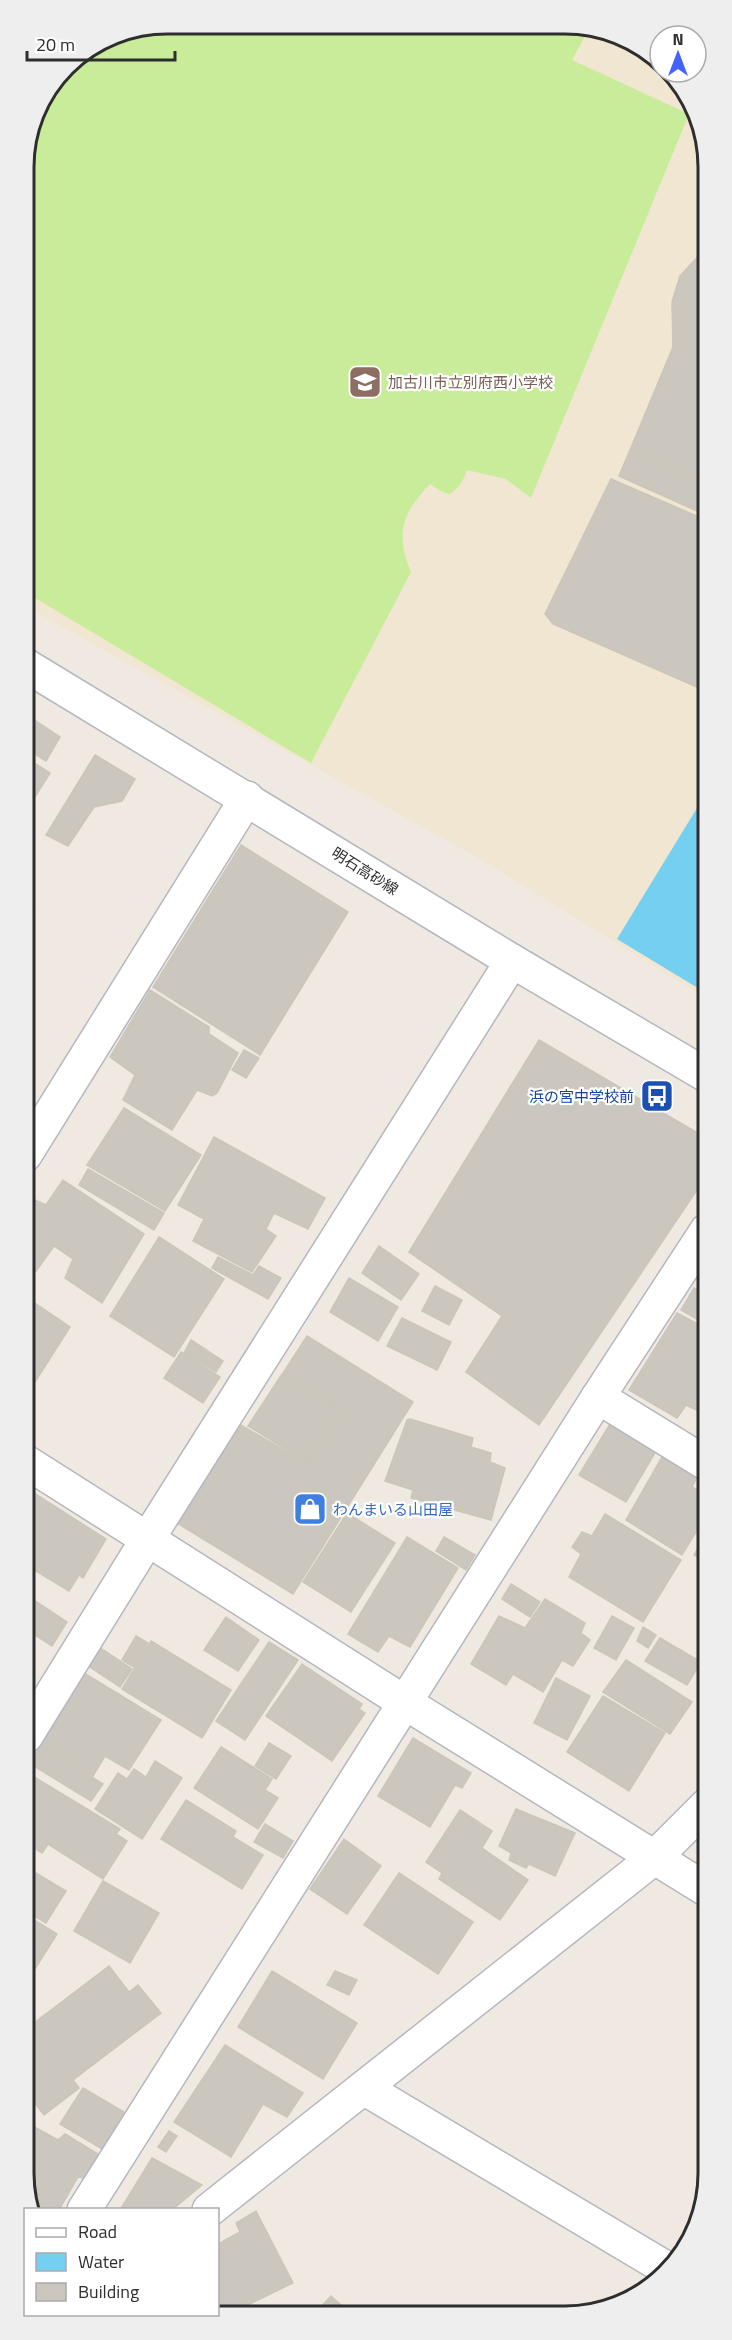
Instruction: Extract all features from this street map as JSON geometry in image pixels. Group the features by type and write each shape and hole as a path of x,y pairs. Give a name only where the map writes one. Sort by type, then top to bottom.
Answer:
{"street":[{"name":"明石高砂線","path":"35,671 512,961 698,1070"},
{"path":"35,1141 247,798"},
{"path":"34,1723 512,961"},
{"path":"85,2208 404,1702 697,1245"},
{"path":"598,1397 697,1458"},
{"path":"34,1467 404,1702 697,1884"},
{"path":"212,2208 654,1857 697,1815"},
{"path":"364,2088 660,2265"}],"shaded area":[{"name":"加古川市立別府西小学校","path":"565,34 591,37 624,48 648,64 648,84 668,84 675,93 690,124 695,141 698,167 698,993 475,856 35,611 35,158 42,124 52,101 73,73 93,57 124,42 158,35"}],"green space":[{"name":"加古川市立別府西小学校","path":"565,34 585,36 572,60 686,112 688,117 531,498 506,479 467,470 461,484 450,494 430,484 420,495 407,515 404,525 403,546 411,572 311,763 35,598 35,158 37,141 45,116 57,93 80,67 101,52 141,37 158,35"}],"water":[{"path":"698,807 698,988 617,939"}],"building":[{"path":"698,257 698,480 630,450 673,347 672,302 680,276"},
{"path":"630,450 698,480 698,511 619,476"},
{"path":"611,479 698,516 698,687 553,624 545,614"},
{"path":"35,720 60,737 46,761 35,754"},
{"path":"95,755 135,779 122,801 94,807 68,846 46,835"},
{"path":"35,763 50,773 35,798"},
{"path":"241,845 348,912 260,1055 153,987"},
{"path":"150,990 209,1027 209,1034 238,1053 217,1093 212,1096 197,1090 172,1130 123,1100 135,1075 110,1057"},
{"path":"539,1040 698,1133 697,1189 539,1425 466,1372 502,1316 409,1252"},
{"path":"244,1050 259,1058 246,1078 232,1070"},
{"path":"124,1108 201,1155 165,1211 87,1165"},
{"path":"214,1137 325,1198 308,1229 274,1213 266,1229 276,1236 252,1272 193,1241 204,1219 178,1205"},
{"path":"88,1169 164,1213 154,1230 79,1185"},
{"path":"63,1180 144,1234 102,1303 65,1278 73,1259 54,1246 36,1271 34,1270 34,1201 46,1205"},
{"path":"159,1237 224,1279 174,1357 110,1316"},
{"path":"379,1246 419,1274 401,1300 362,1273"},
{"path":"218,1257 253,1275 259,1266 281,1278 268,1299 212,1268"},
{"path":"349,1278 398,1307 378,1341 330,1312"},
{"path":"435,1286 462,1300 449,1325 422,1311"},
{"path":"694,1288 697,1290 697,1319 681,1310"},
{"path":"34,1303 70,1327 34,1383"},
{"path":"677,1313 697,1324 697,1410 686,1405 677,1418 629,1390"},
{"path":"402,1318 451,1342 437,1370 387,1346"},
{"path":"307,1336 413,1402 293,1594 177,1523 239,1424 308,1464 341,1410 283,1373"},
{"path":"191,1340 223,1361 216,1372 184,1353"},
{"path":"181,1352 220,1377 203,1403 164,1378"},
{"path":"282,1374 340,1410 308,1463 248,1426"},
{"path":"407,1420 473,1438 471,1447 491,1453 490,1462 505,1468 491,1520 411,1498 413,1490 385,1481"},
{"path":"610,1424 656,1451 626,1502 579,1475"},
{"path":"662,1457 697,1477 692,1487 697,1490 697,1530 682,1555 626,1520"},
{"path":"34,1493 106,1539 83,1578 79,1575 69,1591 34,1570"},
{"path":"347,1513 395,1543 351,1612 303,1582"},
{"path":"605,1514 681,1560 643,1622 569,1577 581,1554 572,1547 582,1532 592,1536"},
{"path":"407,1537 458,1568 410,1647 389,1636 378,1652 348,1634"},
{"path":"444,1537 475,1555 466,1570 436,1551"},
{"path":"511,1584 540,1602 530,1617 502,1599"},
{"path":"545,1599 585,1623 581,1633 590,1640 573,1666 562,1660 543,1692 513,1674 506,1685 471,1664 499,1616 525,1628"},
{"path":"34,1600 67,1622 52,1646 34,1634"},
{"path":"612,1616 634,1628 616,1660 594,1648"},
{"path":"226,1617 259,1640 238,1671 204,1650"},
{"path":"643,1627 656,1635 648,1648 637,1641"},
{"path":"136,1636 148,1643 134,1667 122,1660"},
{"path":"660,1638 697,1660 697,1668 687,1685 645,1661"},
{"path":"151,1641 231,1690 202,1738 122,1689"},
{"path":"269,1642 298,1660 245,1740 216,1721"},
{"path":"99,1647 132,1669 120,1687 87,1665"},
{"path":"626,1660 692,1702 670,1734 603,1692"},
{"path":"302,1664 362,1704 359,1709 365,1713 332,1761 266,1716"},
{"path":"84,1673 161,1720 129,1770 105,1756 93,1776 41,1745"},
{"path":"556,1678 590,1696 567,1740 534,1723"},
{"path":"603,1696 665,1733 629,1791 567,1752"},
{"path":"413,1738 471,1773 462,1788 455,1785 430,1827 378,1796"},
{"path":"269,1743 291,1756 276,1779 255,1766"},
{"path":"41,1745 103,1784 91,1801 34,1766 34,1755"},
{"path":"221,1747 272,1779 265,1790 278,1798 258,1829 194,1788"},
{"path":"155,1761 182,1778 142,1839 95,1809 118,1773 127,1779 134,1769 146,1777"},
{"path":"34,1777 120,1829 116,1834 127,1841 103,1879 48,1844 42,1853 34,1848"},
{"path":"186,1800 236,1831 233,1837 263,1855 242,1889 161,1839"},
{"path":"516,1809 575,1833 555,1876 529,1864 526,1868 509,1860 511,1853 499,1846"},
{"path":"460,1810 492,1831 482,1848 528,1880 500,1920 439,1879 442,1873 426,1862"},
{"path":"265,1824 293,1841 283,1858 254,1842"},
{"path":"344,1839 381,1866 347,1914 310,1889"},
{"path":"34,1872 66,1891 46,1923 34,1916"},
{"path":"399,1873 473,1922 438,1974 364,1925"},
{"path":"103,1881 159,1913 130,1963 74,1931"},
{"path":"34,1920 57,1934 34,1970"},
{"path":"109,1966 129,1992 138,1985 161,2013 73,2080 79,2088 44,2115 34,2102 34,2023"},
{"path":"272,1971 357,2023 323,2079 238,2027"},
{"path":"335,1971 357,1980 349,1995 327,1985"},
{"path":"225,2045 303,2093 287,2117 263,2104 231,2157 174,2122"},
{"path":"83,2088 124,2112 102,2149 60,2124"},
{"path":"34,2127 58,2140 65,2134 98,2154 84,2178 78,2177 60,2208 40,2208 34,2173"},
{"path":"169,2131 177,2136 166,2152 158,2147"},
{"path":"152,2158 202,2185 174,2208 121,2208"},
{"path":"256,2211 293,2283 245,2306 219,2306 219,2243 240,2232 236,2223"},
{"path":"331,2296 342,2306 322,2306"}],"place":[{"name":"加古川市立別府西小学校","path":"365,382"},
{"name":"浜の宮中学校前","path":"657,1096"},
{"name":"わんまいる山田屋","path":"310,1509"}]}
